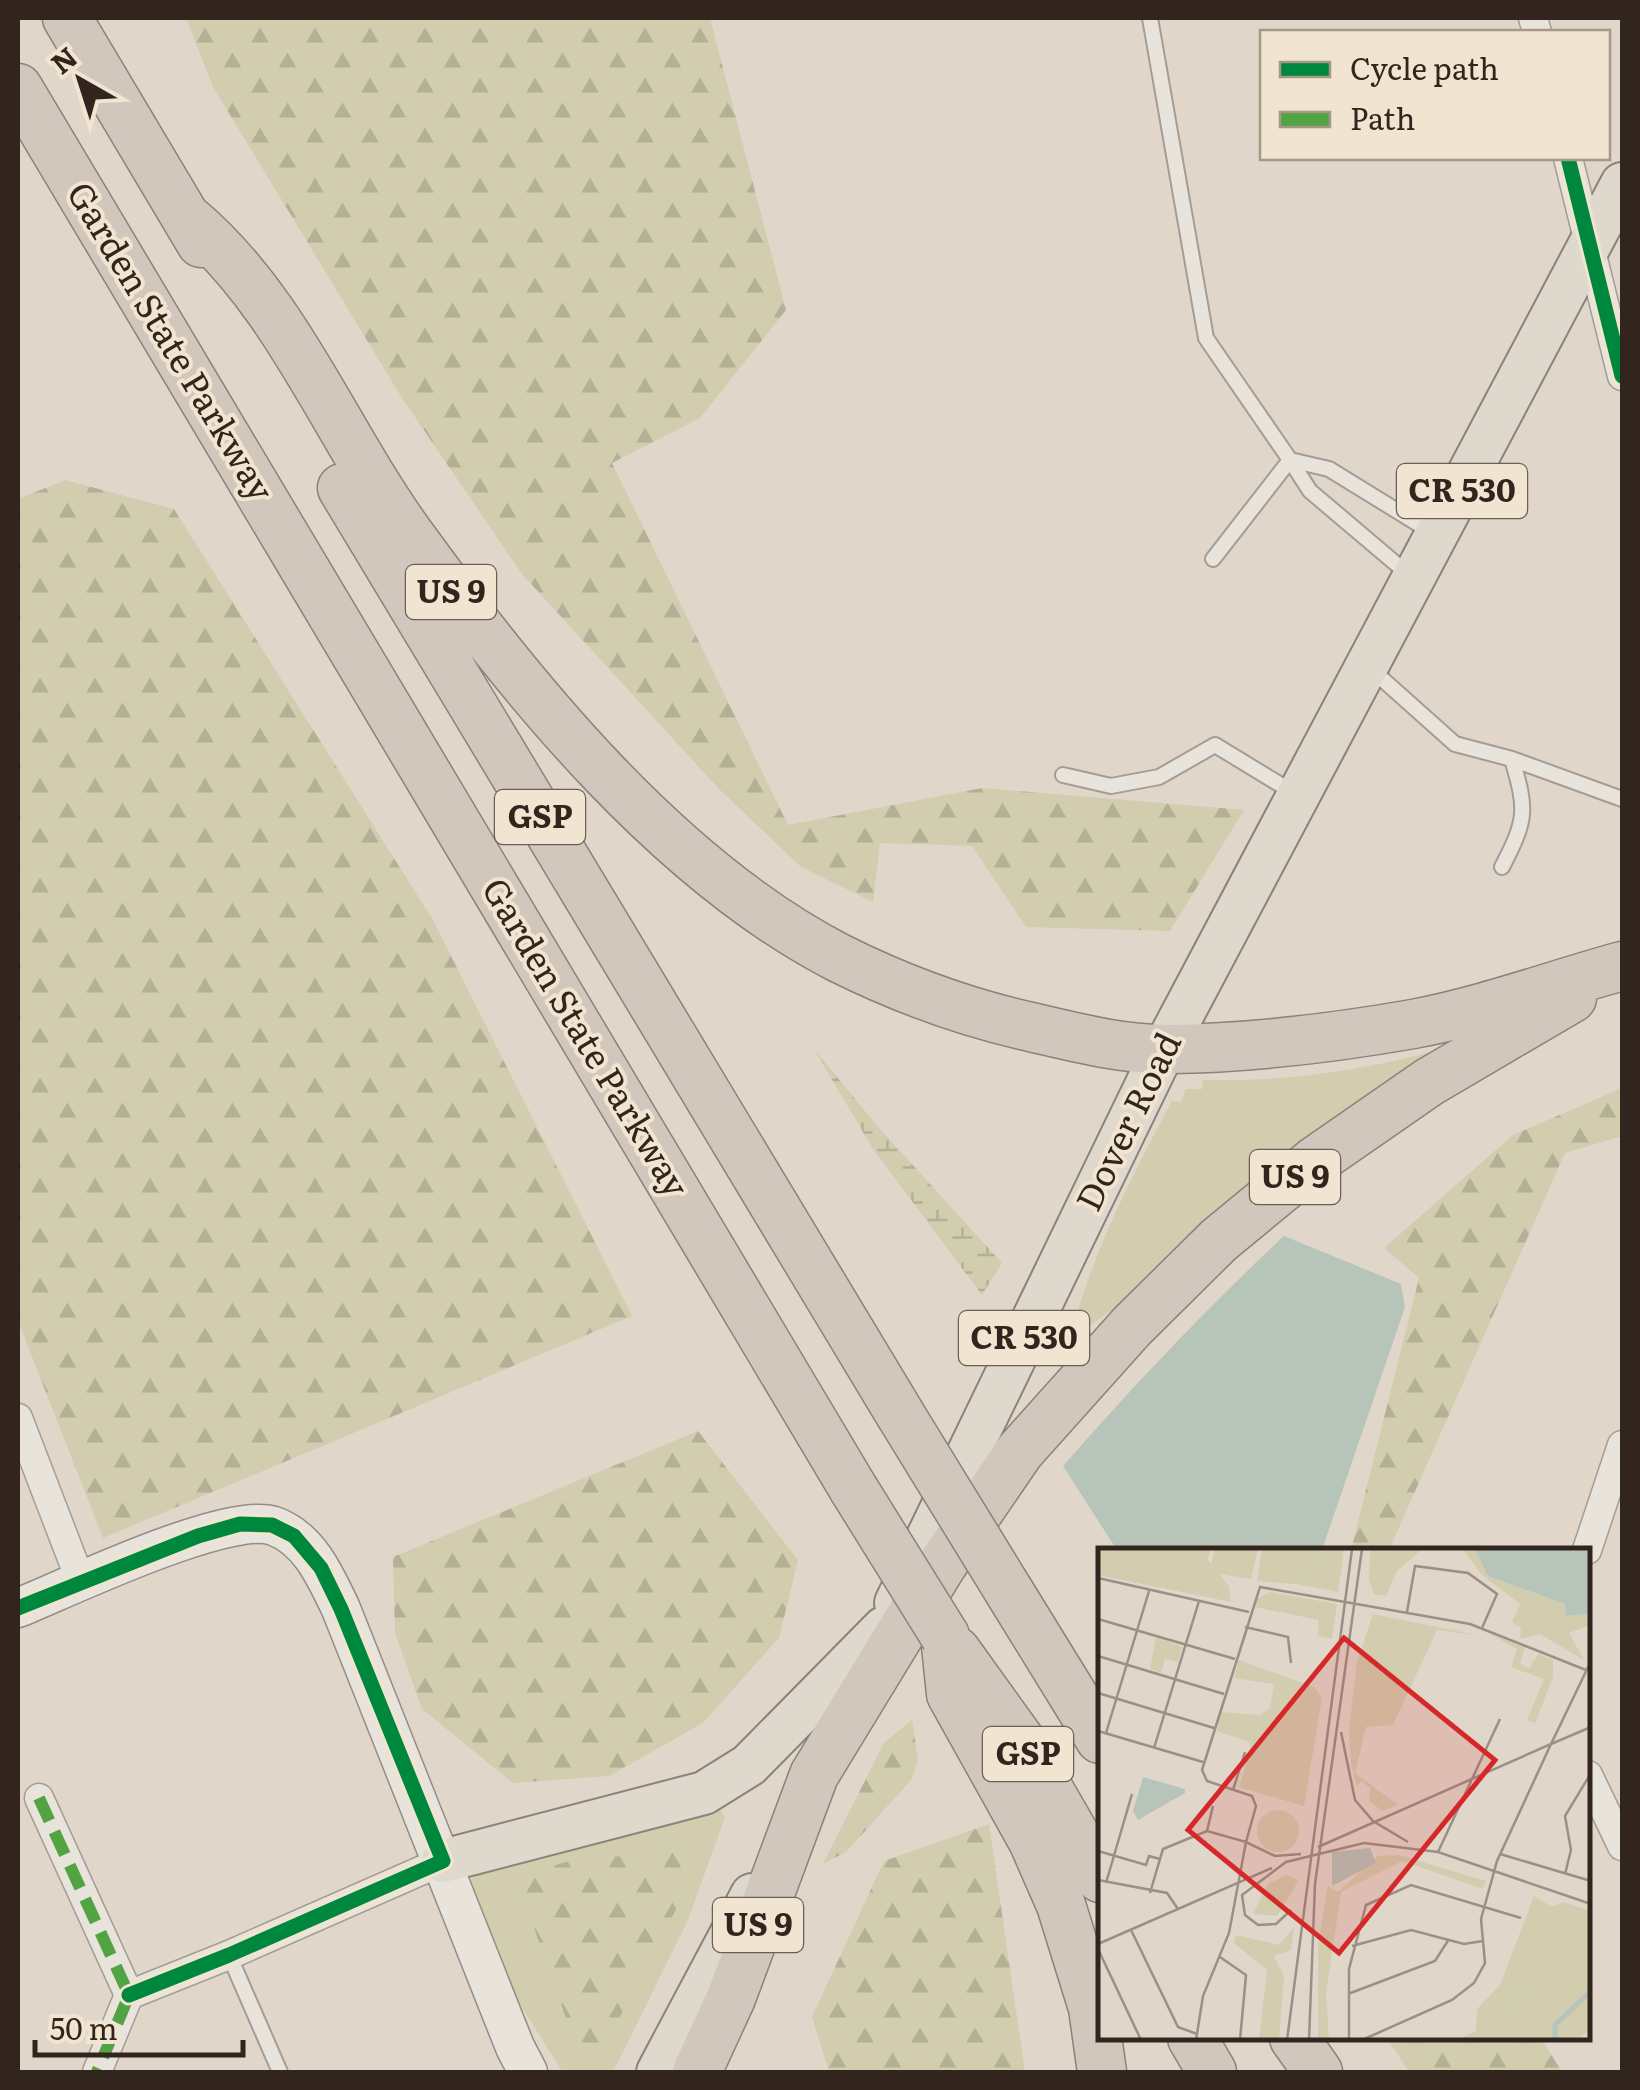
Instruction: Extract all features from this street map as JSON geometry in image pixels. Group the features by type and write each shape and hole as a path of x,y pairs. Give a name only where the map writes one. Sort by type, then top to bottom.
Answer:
{"highway":[{"name":"Garden State Parkway","path":"67,18 358,516 1098,1736"},
{"name":"Garden State Parkway","path":"18,88 853,1488 946,1636 1020,1740 1098,1875"},
{"name":"US 9","path":"186,218 249,279 379,491 496,650 560,724 682,847 788,926 836,956 935,1000 1000,1020 1077,1038 1164,1049 1267,1044 1416,1023 1622,968"},
{"name":"US 9","path":"698,2072 731,1998 814,1776 942,1565 1020,1451 1145,1314 1220,1240 1314,1160 1429,1082 1622,968"},
{"path":"946,1636 950,1694 1033,1841 1061,1906 1093,2008 1101,2069"},
{"path":"1193,2040 1212,2072"},
{"path":"1295,2040 1318,2072"}],"main road":[{"name":"Dover Road","path":"658,2072 814,1776 1164,1049 1622,184"},
{"path":"442,1861 704,1793 749,1765 884,1628"}],"street":[{"path":"1568,160 1622,376"},
{"path":"18,1418 81,1582"},
{"path":"1588,1548 1622,1444"},
{"path":"18,1608 198,1536 240,1524 272,1525 294,1536 321,1568 341,1609 514,2047 528,2072"},
{"path":"1590,1779 1622,1846"},
{"path":"39,1798 128,1995 97,2072"},
{"path":"128,1995 230,1955 442,1861"}],"lane":[{"path":"1150,18 1206,338 1310,491 1414,579"},
{"path":"1290,460 1329,468 1438,536"},
{"path":"1213,559 1290,460"},
{"path":"1368,666 1455,744 1512,759 1622,799"},
{"path":"1062,775 1111,786 1158,778 1216,745 1298,796"},
{"path":"1502,866 1519,834 1524,803 1512,759"},
{"path":"230,1955 280,2072"}],"green space":[{"path":"186,18 710,18 786,310 700,418 612,463 788,825 982,788 1244,810 1170,931 1026,927 972,846 880,843 873,902 801,867 719,789 522,574 402,398 213,87"},
{"path":"65,480 174,509 433,920 632,1316 103,1538 18,1321 18,499"},
{"path":"814,1049 879,1128 1002,1263 982,1295 873,1149"},
{"path":"1427,1053 1430,1063 1224,1210 1114,1309 1077,1334 1072,1330 1091,1271 1129,1184 1172,1101 1181,1102 1186,1089 1202,1089 1203,1080 1316,1074"},
{"path":"1622,1088 1622,1136 1565,1153 1390,1548 1352,1548 1419,1278 1384,1248 1513,1135"},
{"path":"698,1431 798,1560 779,1638 703,1723 609,1776 513,1783 422,1709 395,1633 393,1557"},
{"path":"912,1720 918,1760 912,1779 846,1852 823,1864 884,1743"},
{"path":"716,1805 725,1817 688,1920 613,2072 563,2072 521,2006 466,1884 484,1868"},
{"path":"989,1824 1025,2072 829,2072 812,2017 884,1861"},
{"path":"683,1848 684,1894 591,2072 585,2072 516,1877 586,1856 647,1857"},
{"path":"1388,2040 1542,2040 1562,2072 1409,2072"}],"shaded area":[{"path":"1284,1236 1401,1284 1405,1307 1323,1548 1116,1548 1063,1466 1226,1291"}],"marked path":[{"path":"39,1798 129,1995 97,2072"}],"cycle path":[{"path":"1568,160 1622,376"},
{"path":"18,1608 198,1536 240,1524 272,1525 294,1536 321,1568 341,1609 443,1861 129,1995"}]}
